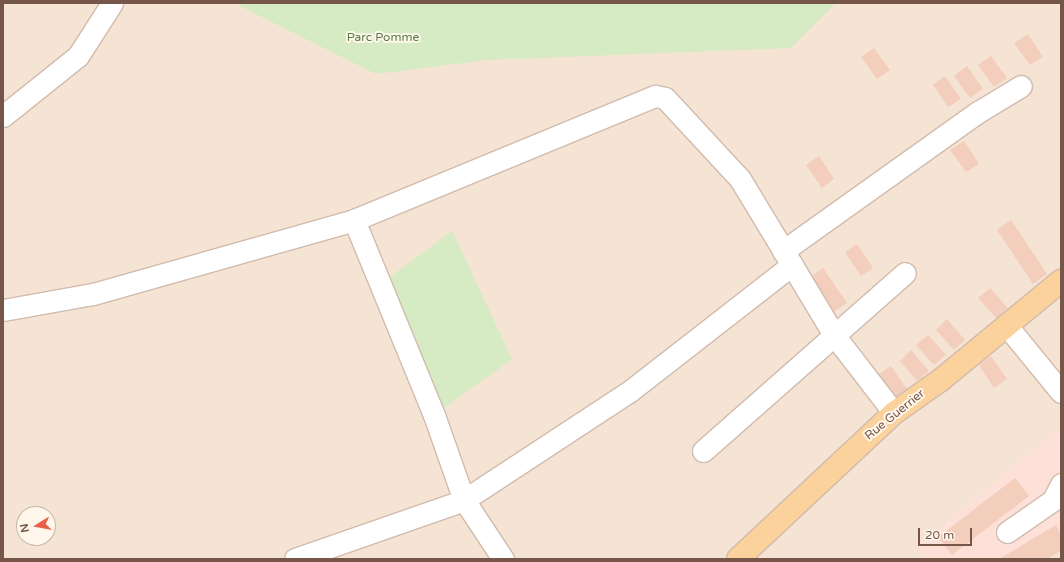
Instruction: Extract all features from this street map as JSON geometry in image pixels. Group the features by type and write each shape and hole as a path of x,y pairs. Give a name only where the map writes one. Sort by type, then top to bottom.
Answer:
{"main road":[{"name":"Rue Guerrier","path":"738,559 894,413 942,379 1061,281"}],"street":[{"path":"3,116 78,56 112,3"},
{"path":"295,559 464,500 630,391 788,258 978,112 1021,86"},
{"path":"3,310 93,294 354,220 655,96 660,96 665,98 740,179 834,335 894,413"},
{"path":"354,220 434,415 464,500 503,559"},
{"path":"703,451 906,273"},
{"path":"1007,326 1061,392"},
{"path":"1007,532 1053,500 1061,484"}],"shaded area":[{"path":"3,3 1061,3 1061,559 3,559"},
{"path":"1061,427 1061,550 1046,559 926,559 914,543 942,525"}],"green space":[{"name":"Parc Pomme","path":"238,3 836,3 791,48 487,60 376,74 238,5"},
{"path":"452,231 512,359 434,415 386,280"}],"building":[{"path":"1028,34 1043,57 1030,65 1014,43"},
{"path":"874,48 890,70 877,79 861,57"},
{"path":"991,56 1007,78 994,87 978,65"},
{"path":"967,66 983,89 970,98 954,76"},
{"path":"945,76 961,99 948,107 933,85"},
{"path":"964,141 979,164 966,172 950,150"},
{"path":"819,156 834,179 822,188 806,165"},
{"path":"1011,220 1047,274 1033,284 997,230"},
{"path":"857,244 873,268 861,276 845,252"},
{"path":"823,268 847,303 834,312 810,277"},
{"path":"990,288 1008,308 997,319 978,298"},
{"path":"947,319 965,340 954,350 936,330"},
{"path":"928,335 946,355 934,365 916,345"},
{"path":"911,350 929,371 917,381 900,361"},
{"path":"991,356 1007,379 994,388 979,365"},
{"path":"891,366 907,389 894,398 878,375"},
{"path":"1015,478 1029,496 952,555 938,537"},
{"path":"1056,525 1061,535 1061,551 1047,559 999,559"}]}
